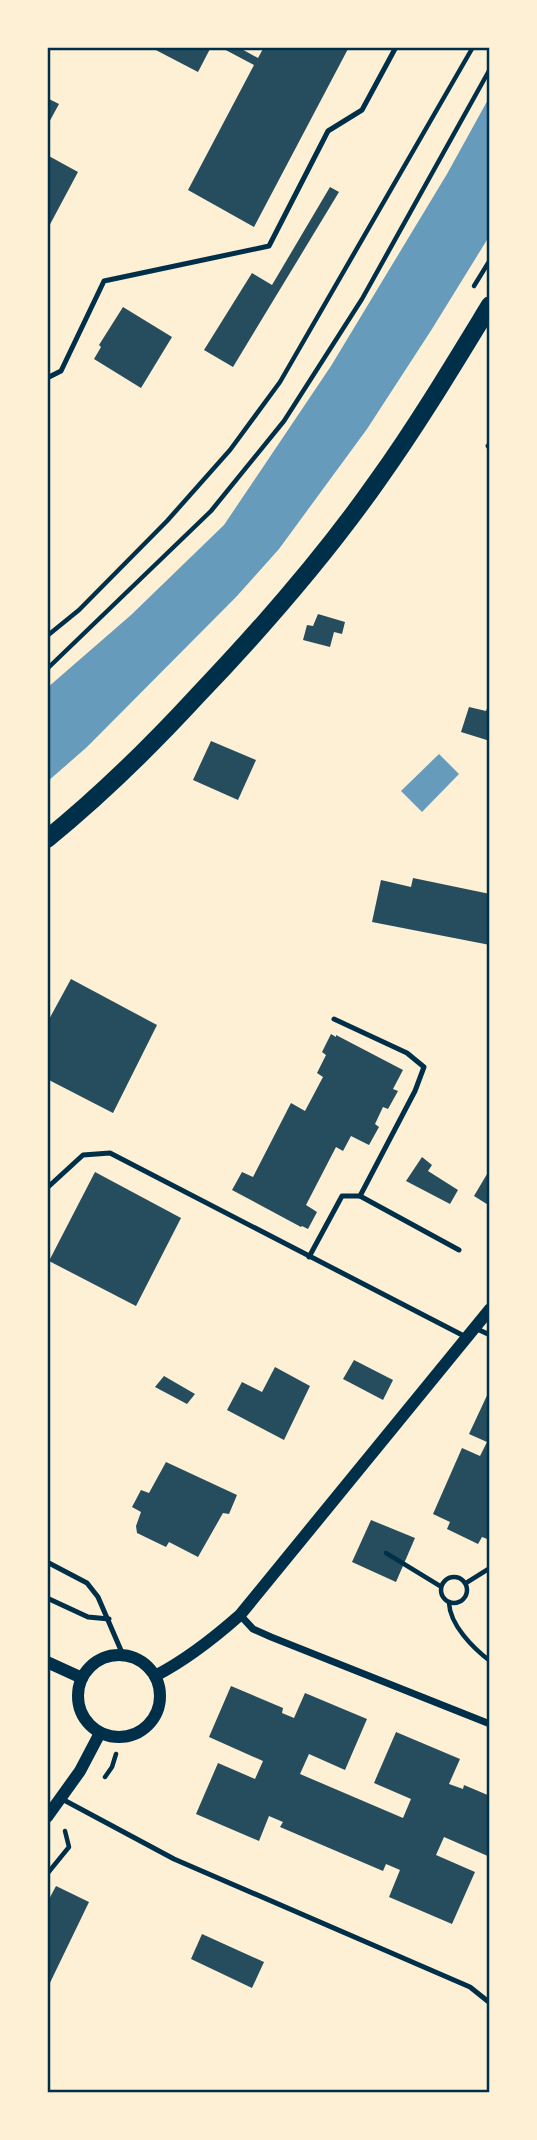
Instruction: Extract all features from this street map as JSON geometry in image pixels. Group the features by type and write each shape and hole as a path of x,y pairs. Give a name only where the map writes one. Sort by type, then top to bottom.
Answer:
{"main road":[{"path":"47,839 141,755 254,637 314,565 378,481 432,401 490,305"}],"street":[{"path":"155,1676 219,1634 240,1615 490,1309"},
{"path":"240,1615 253,1629 271,1637 490,1724"},
{"path":"123,1655 136,1658 147,1665 155,1676 160,1687 158,1712 142,1731 121,1738 110,1737 100,1734 84,1719 79,1709 78,1688 87,1670 103,1658 123,1655"},
{"path":"47,1662 82,1678"},
{"path":"47,1817 80,1771 100,1734"}],"lane":[{"path":"47,378 61,371 104,281 269,246 328,131 362,110 396,47"},
{"path":"334,1019 407,1053 424,1067 415,1091 360,1196"},
{"path":"47,1188 83,1155 110,1153 309,1257 471,1333 490,1335"},
{"path":"309,1257 342,1196 360,1196 460,1250"},
{"path":"47,1562 87,1583 98,1597 123,1655"},
{"path":"47,1598 88,1617 108,1619"},
{"path":"62,1799 174,1859 470,1987 490,2003"}],"path":[{"path":"47,636 79,610 167,521 230,450 280,382 473,47"},
{"path":"47,668 211,511 284,421 362,299 490,69"},
{"path":"470,293 490,260"},
{"path":"386,1553 440,1586"},
{"path":"466,1583 490,1568"},
{"path":"452,1576 466,1583 467,1591 464,1598 457,1603 449,1603 443,1599 440,1586 445,1579 452,1576"},
{"path":"449,1603 449,1612 457,1625 479,1653 490,1661"}],"water":[{"path":"490,96 490,235 432,329 367,429 279,549 237,596 87,747 47,782 47,688 131,615 224,525 331,366 447,174"},
{"path":"439,754 459,774 422,812 401,791"}],"building":[{"path":"150,47 211,47 198,72"},
{"path":"220,47 238,47 258,58 264,47 349,47 254,227 188,190 254,65"},
{"path":"47,98 59,104 47,126"},
{"path":"47,155 78,172 47,230"},
{"path":"330,187 339,192 233,367 204,350 252,273 272,285"},
{"path":"123,307 172,337 141,388 94,359 101,347 99,345"},
{"path":"318,614 345,622 342,634 334,632 330,647 303,640 307,625 313,626"},
{"path":"490,701 490,741 461,732 469,707 486,711"},
{"path":"211,741 256,760 238,800 193,780"},
{"path":"413,878 490,894 490,945 372,922 381,880 411,887"},
{"path":"71,979 157,1025 113,1113 47,1079 47,1023"},
{"path":"331,1034 403,1070 393,1089 398,1091 388,1109 383,1107 375,1124 379,1127 369,1145 351,1136 343,1151 336,1147 306,1205 317,1212 308,1229 232,1190 242,1172 253,1177 291,1103 305,1111 323,1077 317,1073 326,1055 322,1052"},
{"path":"422,1157 432,1165 428,1171 458,1190 450,1204 406,1181"},
{"path":"490,1169 490,1206 474,1196"},
{"path":"95,1172 181,1218 136,1306 49,1261"},
{"path":"354,1360 393,1380 383,1400 343,1379"},
{"path":"275,1367 310,1386 284,1440 227,1410 242,1382 262,1392"},
{"path":"164,1376 195,1394 187,1404 155,1387"},
{"path":"490,1389 490,1540 482,1537 478,1544 447,1529 450,1522 433,1514 462,1448 480,1456 487,1442 469,1434"},
{"path":"166,1462 237,1495 229,1514 223,1513 198,1557 169,1542 166,1547 137,1533 136,1526 141,1512 132,1507 141,1490 149,1493"},
{"path":"371,1520 415,1538 396,1582 352,1562"},
{"path":"231,1686 283,1708 282,1713 294,1718 305,1693 367,1719 345,1770 309,1754 300,1774 403,1818 411,1799 374,1783 396,1732 460,1759 449,1784 463,1789 464,1785 490,1796 490,1857 444,1837 436,1855 475,1872 452,1924 389,1897 400,1870 386,1864 383,1871 280,1827 283,1822 269,1816 259,1841 196,1814 218,1763 255,1779 263,1761 209,1737"},
{"path":"56,1886 89,1902 47,1989 47,1903"},
{"path":"202,1934 264,1962 252,1988 191,1959"}]}
